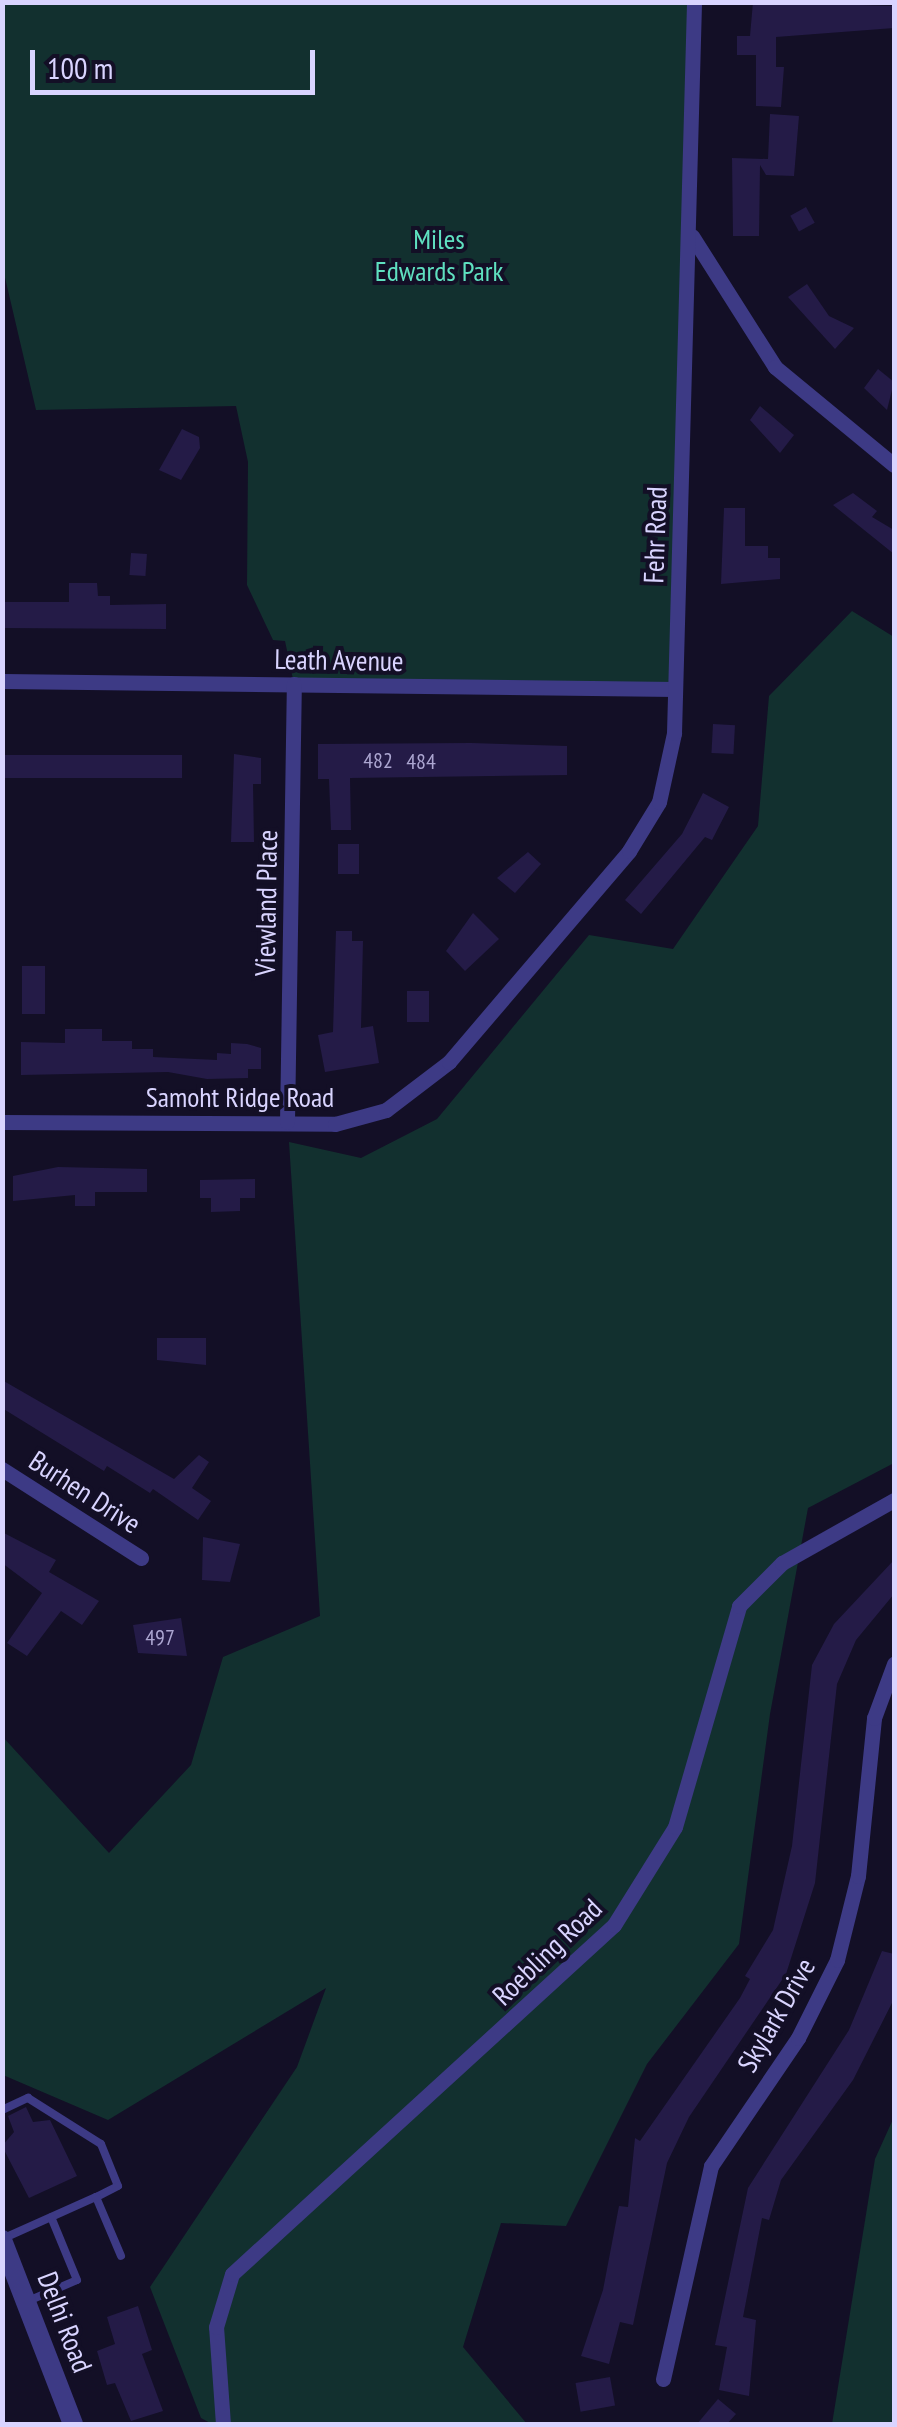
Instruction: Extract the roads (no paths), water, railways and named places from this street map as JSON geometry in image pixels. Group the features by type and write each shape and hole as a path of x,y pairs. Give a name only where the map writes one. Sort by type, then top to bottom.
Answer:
{"street":[{"name":"Fehr Road","path":"494,1008 629,851 659,802 674,733 694,2"},
{"path":"690,232 775,366 894,466"},
{"name":"Leath Avenue","path":"2,681 675,689"},
{"name":"Viewland Place","path":"287,1122 294,684"},
{"name":"Samoht Ridge Road","path":"2,1122 335,1124 386,1110 430,1081 494,1008"},
{"name":"Burhen Drive","path":"2,1469 141,1558"},
{"name":"Roebling Road","path":"223,2424 216,2327 232,2274 614,1926 676,1827 739,1606 782,1563 894,1500"},
{"name":"Skylark Drive","path":"663,2380 711,2166 798,2038 837,1960 858,1876 874,1718 894,1664"},
{"name":"Delhi Road","path":"2,2239 72,2424"}],"lane":[{"path":"2,2110 28,2098 101,2144 118,2186 2,2239"},
{"path":"96,2197 120,2256"},
{"path":"28,2301 77,2280 51,2217"}],"park label":[{"name":"Miles Edwards Park","path":"439,255"}]}
